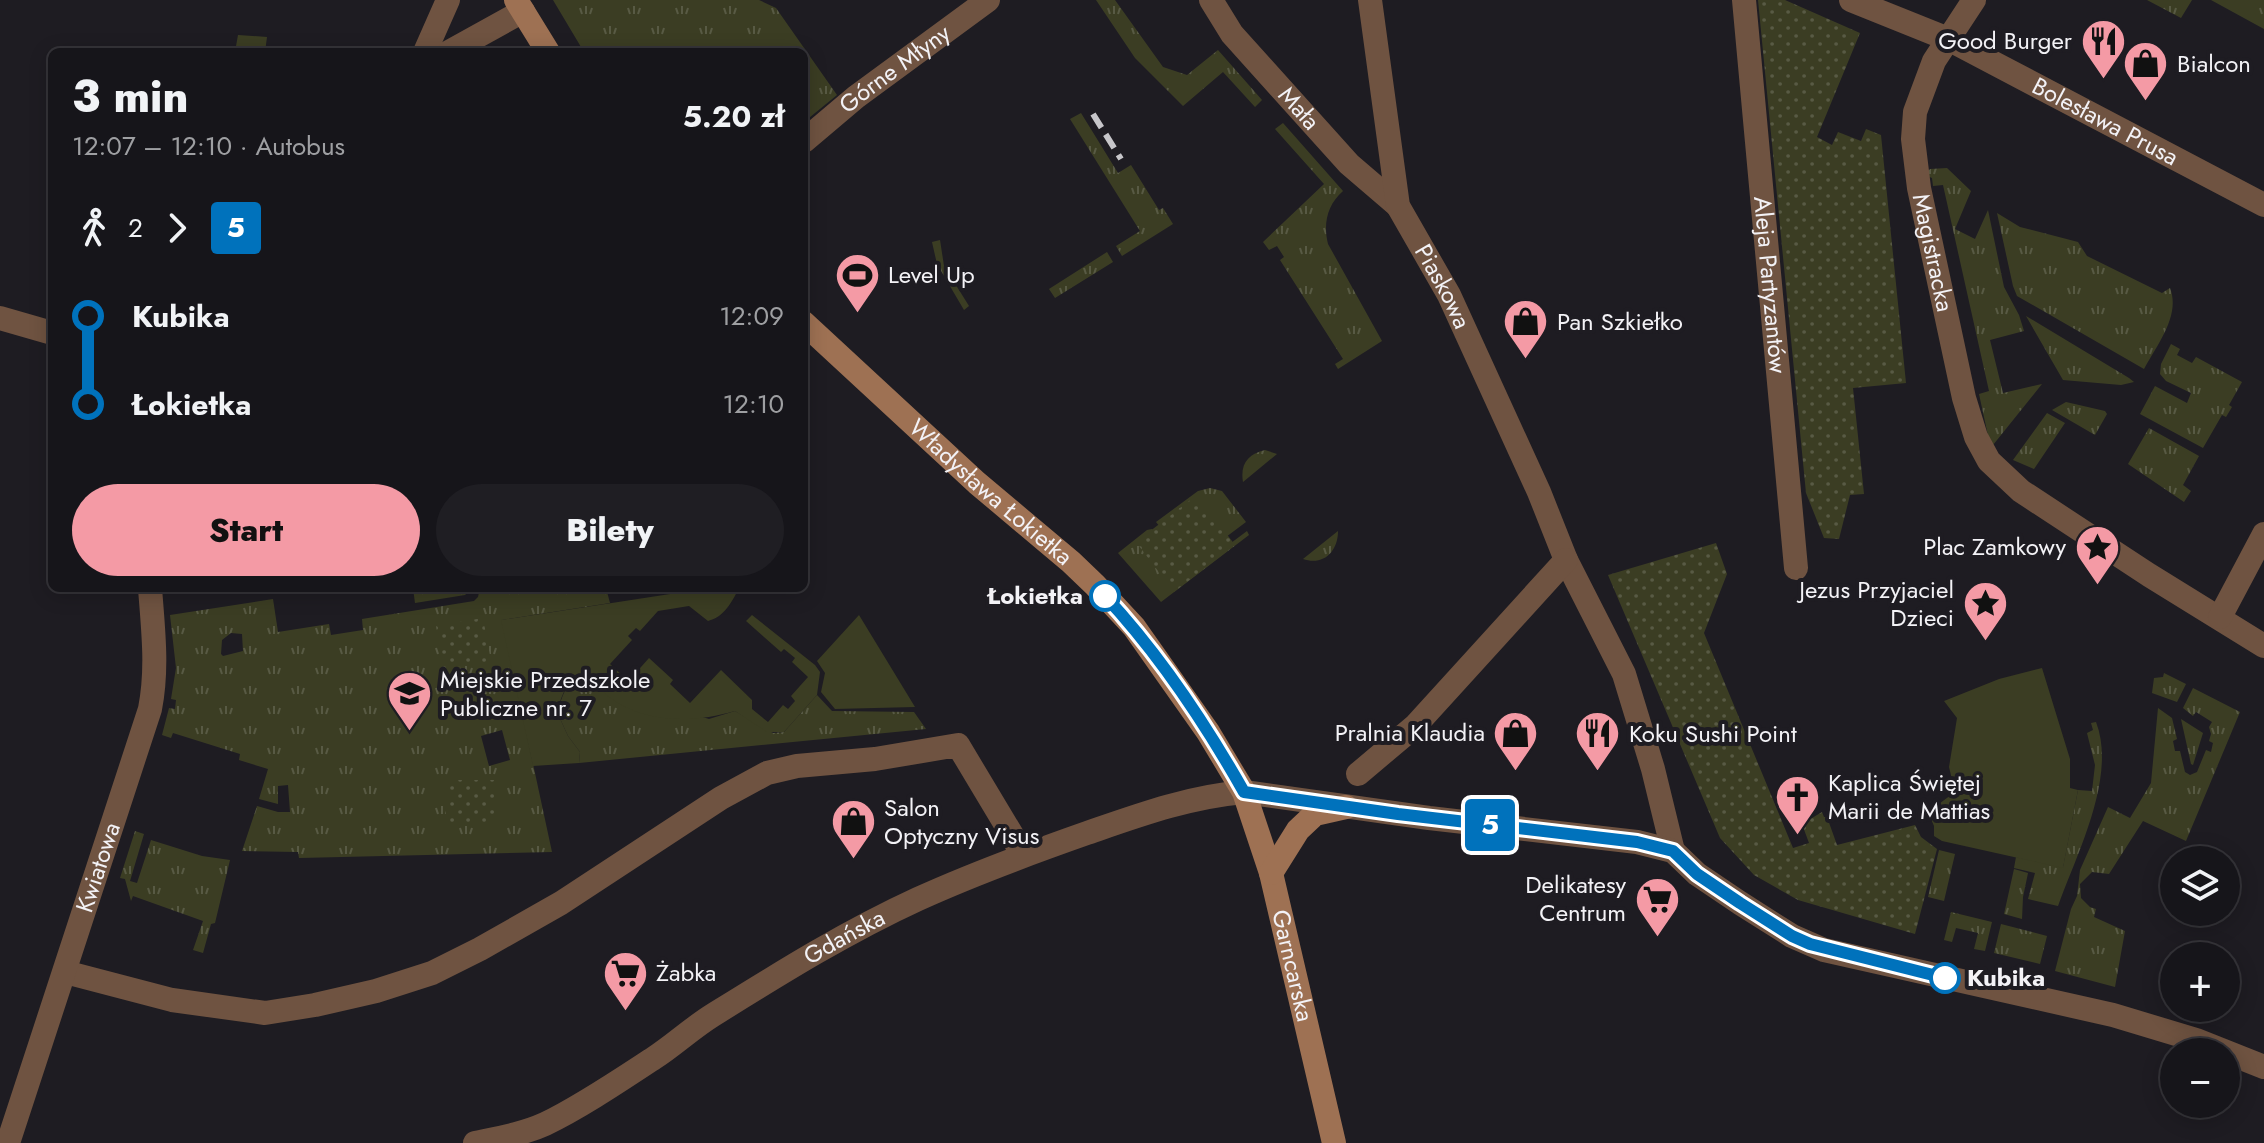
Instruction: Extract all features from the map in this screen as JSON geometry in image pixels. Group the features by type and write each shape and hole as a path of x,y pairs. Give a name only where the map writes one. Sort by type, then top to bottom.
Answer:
{"street":[{"path":"427,48 448,0"},
{"name":"Górne Młyny","path":"808,138 856,97 988,0"},
{"name":"Mała","path":"1211,0 1232,34 1349,164 1398,206"},
{"name":"Piaskowa","path":"1370,0 1398,206 1449,295 1539,492 1566,560 1624,674 1653,769 1673,851"},
{"name":"Aleja Partyzantów","path":"1744,0 1796,568"},
{"name":"Bolesława Prusa","path":"1851,0 1948,39 2264,205"},
{"name":"Magistracka","path":"1974,0 1934,61 1915,112 1915,166 1964,398 1976,437 1989,461 2021,491 2149,575 2220,617"},
{"path":"455,48 519,6 545,48"},
{"path":"0,318 48,332"},
{"name":"Władysława Łokietka","path":"808,327 977,483 1095,585 1134,627 1203,724 1244,792"},
{"path":"2264,534 2220,617 2264,646"},
{"path":"1358,774 1415,726 1566,560"},
{"name":"Kwiatowa","path":"8,1143 150,709 155,654 150,592"},
{"path":"65,972 172,1000 265,1013 376,991 432,973 480,949 561,903 721,798 767,773 797,766 875,759 958,745 1015,840 1021,856"},
{"name":"Gdańska","path":"475,1143 514,1135 545,1123 655,1058 699,1024 753,990 853,931 918,899 1021,856 1182,801 1244,792 1637,842 1673,851"},
{"name":"Garncarska","path":"1244,792 1271,873 1334,1143"},
{"path":"1271,873 1298,830 1315,814 1346,807"},
{"path":"1673,851 1697,874 1740,903 1792,936 1824,950 2113,1015 2196,1040 2264,1067"}],"green space":[{"path":"553,0 759,0 776,8 804,48 582,48"},
{"path":"1096,0 1115,0 1163,67 1187,75 1218,50 1262,100 1255,107 1223,72 1183,106 1135,58"},
{"path":"1758,0 1785,0 1860,33 1817,137 1832,145 1838,132 1861,141 1866,129 1881,135 1906,383 1853,388 1864,494 1850,495 1839,539 1824,538 1806,493"},
{"path":"2147,0 2192,0 2181,18"},
{"path":"2211,0 2264,0 2264,29"},
{"path":"238,35 267,37 266,48 236,48"},
{"path":"808,54 837,95 808,119"},
{"path":"1081,113 1118,173 1131,165 1159,210 1163,208 1173,224 1122,256 1116,246 1140,231 1070,119"},
{"path":"1283,123 1343,191 1333,202 1328,215 1328,244 1382,341 1338,369 1335,364 1343,359 1280,260 1284,257 1277,246 1269,250 1263,242 1324,184 1275,129"},
{"path":"1947,168 1971,191 1955,229 1975,239 1988,210 2004,287 2024,331 1990,340 2003,393 2042,384 1993,445 1989,440 1979,394 1989,391 1943,185 1933,186 1932,178 1925,175 1930,169"},
{"path":"1997,213 2020,227 2078,242 2087,256 2162,293 2170,288 2173,299 2170,320 2144,369 2017,296"},
{"path":"940,240 944,266 969,306 964,310 937,264 932,242"},
{"path":"1107,252 1113,262 1055,298 1049,289"},
{"path":"2026,316 2134,382 2121,385 2063,380"},
{"path":"2171,344 2180,349 2177,355 2192,363 2196,357 2242,382 2229,405 2232,407 2226,417 2222,415 2203,448 2140,414 2155,386 2187,403 2191,393 2166,381 2160,374 2161,364"},
{"path":"2066,402 2105,411 2107,414 2095,435 2052,410"},
{"path":"2047,413 2065,423 2034,469 2013,460"},
{"path":"2149,428 2199,456 2183,485 2191,491 2184,502 2128,464"},
{"path":"1265,450 1277,454 1243,482 1246,461"},
{"path":"1210,488 1222,491 1246,522 1222,540 1166,534 1156,522 1198,491"},
{"path":"1197,495 1235,545 1174,592 1136,542"},
{"path":"1152,529 1162,540 1223,549 1247,531 1249,535 1161,602 1118,553"},
{"path":"1338,531 1335,545 1328,556 1317,561 1303,559"},
{"path":"1716,543 1727,574 1704,633 1793,848 1809,843 1802,824 1822,812 1827,817 1837,845 1915,825 1921,837 1937,849 1915,934 1798,900 1754,875 1720,838 1608,575"},
{"path":"414,592 468,592 465,595 415,603"},
{"name":"Miejskie Przedszkole Publiczne nr. 7","path":"479,592 607,592 610,603 502,620 552,852 299,858 298,852 242,851 257,806 290,812 288,785 278,786 278,804 259,799 268,769 239,760 240,754 173,733 171,738 162,735 169,708 175,709 176,700 171,699 176,668 170,615 273,599 278,632 329,624 331,635 363,630 362,619 474,601","holes":["231,633 242,634 243,651 223,656 222,640","502,730 510,760 489,766 481,736"]},
{"path":"683,592 737,592 723,612 708,621 689,606 658,611 640,631 636,628 628,636 632,640 610,664 623,676 633,676 649,658 673,680 670,684 690,703 721,670 752,700 752,709 768,722 783,705 788,709 795,701 791,696 808,677 792,662 795,658 784,649 781,652 746,621 752,615 815,665 820,672 817,695 784,732 767,732 735,711 687,719 670,719 638,712 609,697 589,673 571,682 557,712 568,736 580,752 579,763 533,766 501,620"},
{"path":"859,615 915,707 835,709 821,692 825,673 817,661"},
{"path":"483,618 491,661 443,669 436,626"},
{"path":"2042,668 2070,759 2070,788 2078,790 2063,868 1942,841 1934,836 1934,826 1928,812 1955,792 1949,767 1957,718 1944,701 1999,679"},
{"path":"589,673 596,685 709,719 735,711 773,733 784,732 817,695 832,711 914,712 926,729 579,763 580,752 568,736 557,712 571,682"},
{"path":"2164,673 2186,684 2177,702 2152,693 2154,678 2163,677"},
{"path":"2193,688 2240,712 2186,841 2143,821 2109,874 2092,872 2080,884 2081,898 2096,909 2094,917 2125,931 2115,987 2055,971 2077,896 2080,870 2108,807 2130,818 2151,783 2158,708 2172,718 2177,739 2173,741 2175,751 2180,751 2185,772 2190,775 2197,772 2206,750 2211,752 2213,743 2209,741 2209,727 2212,722 2196,712 2193,716 2183,708"},
{"path":"2181,719 2203,733 2193,765 2191,764"},
{"path":"2096,722 2102,766 2092,815 2075,863 2058,906 2028,899 2035,873 2014,868 2016,857 2063,867 2078,790 2092,791 2095,765 2087,733 2093,730 2091,723"},
{"path":"446,780 497,780 497,823 446,823"},
{"path":"135,831 144,834 130,881 137,883 151,840 202,856 230,860 215,923 211,924 203,953 193,950 203,921 133,896 131,901 125,879 120,878"},
{"path":"1939,850 1955,854 1944,901 1928,897"},
{"path":"2014,869 2028,873 2022,919 2004,914"},
{"path":"1951,912 1992,922 1985,951 1974,949 1978,933 1956,928 1952,942 1944,940"},
{"path":"2001,924 2047,936 2040,964 1994,953"}],"railway":[{"path":"1093,114 1121,159"}],"bus line":[{"name":"5","path":"1105,596 1134,627 1203,724 1244,792 1637,842 1673,851 1697,874 1792,936 1824,950 1945,978"}],"place":[{"name":"Good Burger","path":"2103,80"},
{"name":"Bialcon","path":"2146,103"},
{"name":"Level Up","path":"857,314"},
{"name":"Pan Szkiełko","path":"1526,361"},
{"name":"Plac Zamkowy","path":"2097,586"},
{"name":"Łokietka","path":"1105,596"},
{"name":"Jezus Przyjaciel Dzieci","path":"1985,643"},
{"name":"Miejskie Przedszkole Publiczne nr. 7","path":"409,733"},
{"name":"Pralnia Klaudia","path":"1516,772"},
{"name":"Koku Sushi Point","path":"1598,773"},
{"name":"Kaplica Świętej Marii de Mattias","path":"1797,836"},
{"name":"Salon Optyczny Visus","path":"853,861"},
{"name":"Delikatesy Centrum","path":"1657,938"},
{"name":"Kubika","path":"1945,978"},
{"name":"Żabka","path":"625,1012"}]}
